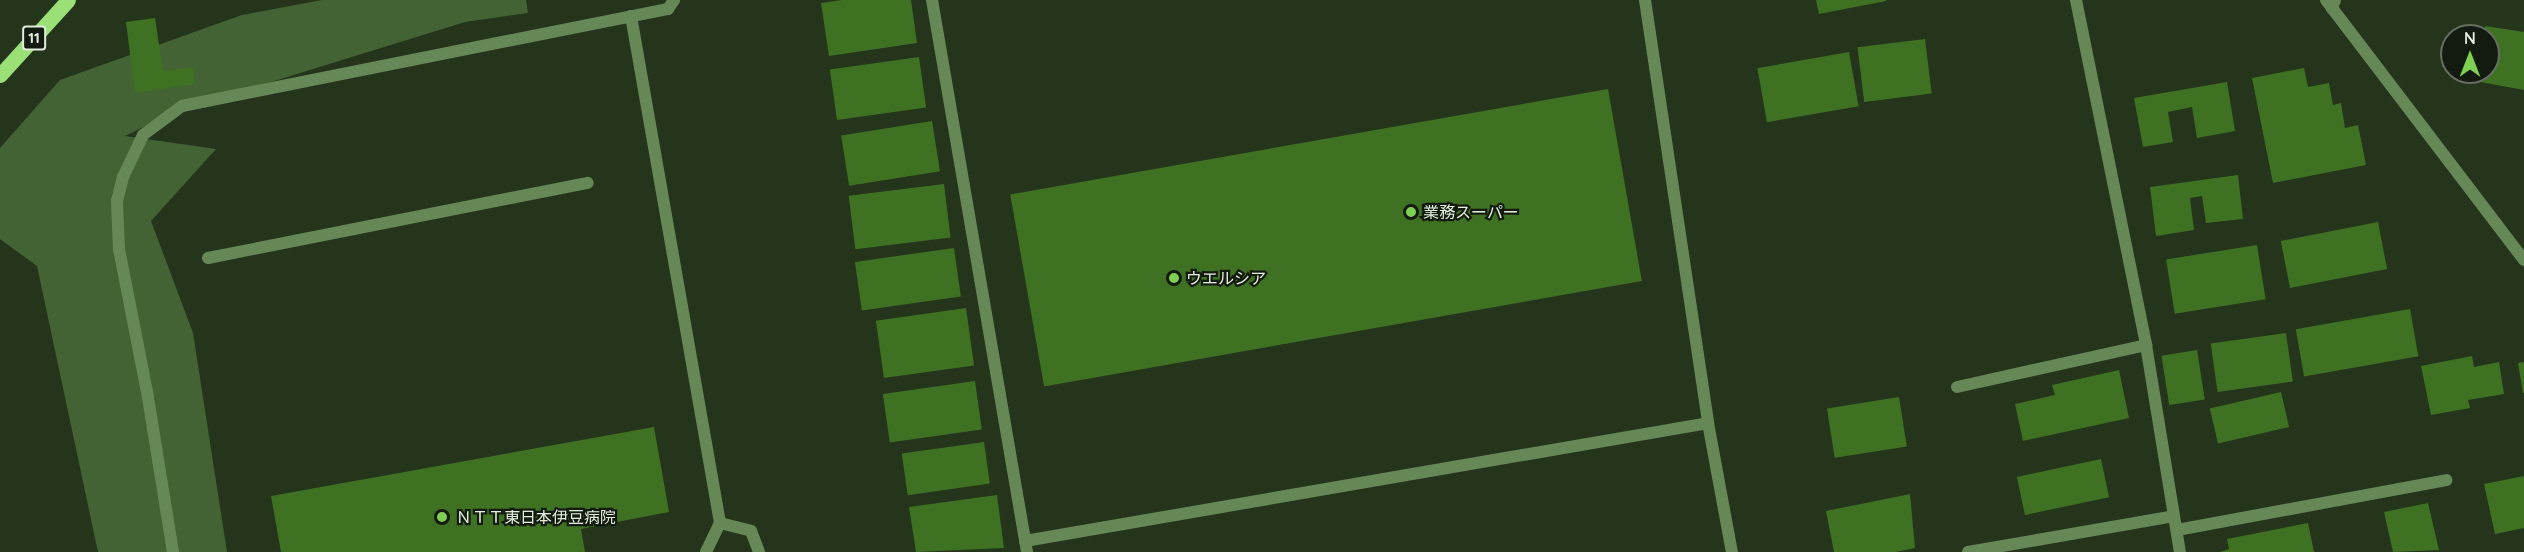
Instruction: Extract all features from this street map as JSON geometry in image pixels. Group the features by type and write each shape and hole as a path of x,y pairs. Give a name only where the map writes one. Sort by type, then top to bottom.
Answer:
{"main road":[{"name":"11","path":"0,75 68,0"}],"street":[{"path":"173,552 148,397 119,249 117,201 123,177 142,135 182,106 668,9 674,0"},
{"path":"932,0 1026,547 1708,423"},
{"path":"1645,0 1708,423 1732,552"},
{"path":"2076,0 2146,345 2180,552"},
{"path":"2331,3 2524,260"},
{"path":"631,16 720,523 706,552"},
{"path":"208,258 588,183"},
{"path":"1957,387 2146,345"},
{"path":"2176,530 2446,480"},
{"path":"1968,552 2174,516"},
{"path":"720,523 751,531 759,552"}],"green space":[{"path":"322,0 526,0 528,13 465,22 174,112 125,136 216,149 151,221 193,333 227,552 98,552 37,266 0,239 0,148 60,80 242,15"}],"building":[{"path":"842,0 911,0 917,43 829,56 821,3"},
{"path":"1816,0 1886,0 1886,1 1819,14"},
{"path":"155,18 163,71 193,67 195,84 135,93 126,22"},
{"path":"2500,28 2524,32 2524,90 2491,84 2500,84"},
{"path":"1925,39 1932,94 1864,102 1858,47"},
{"path":"1849,52 1859,106 1767,122 1757,68"},
{"path":"919,57 926,108 837,120 830,70"},
{"path":"2304,68 2308,87 2329,83 2333,105 2341,103 2345,128 2358,125 2366,165 2273,183 2252,78"},
{"path":"2227,82 2235,131 2197,138 2192,107 2168,112 2173,142 2143,147 2134,98"},
{"path":"1608,89 1642,281 1044,386 1010,194"},
{"path":"932,121 940,171 849,186 841,135"},
{"path":"2238,175 2243,219 2206,223 2202,196 2190,198 2194,230 2156,236 2150,187"},
{"path":"944,184 951,238 855,249 849,196"},
{"path":"2378,222 2387,269 2290,288 2281,241"},
{"path":"2257,245 2266,299 2175,314 2166,259"},
{"path":"954,248 961,297 862,310 855,262"},
{"path":"966,308 974,365 884,378 876,321"},
{"path":"2410,309 2418,356 2304,376 2296,329"},
{"path":"2286,333 2293,382 2218,392 2211,344"},
{"path":"2197,350 2205,399 2169,405 2161,356"},
{"path":"2472,356 2474,367 2499,362 2504,394 2468,400 2470,408 2431,415 2421,366"},
{"path":"2524,362 2524,393 2523,393 2518,363"},
{"path":"2119,370 2129,418 2023,441 2015,404 2055,395 2052,385"},
{"path":"975,381 982,430 890,442 883,394"},
{"path":"2281,392 2289,427 2218,443 2210,408"},
{"path":"1899,397 1907,446 1835,458 1827,408"},
{"path":"654,427 669,512 581,529 585,552 281,552 271,496"},
{"path":"984,442 990,484 908,495 902,454"},
{"path":"2101,459 2109,497 2025,515 2017,477"},
{"path":"2524,476 2524,528 2495,534 2484,484"},
{"path":"1910,494 1915,548 1896,552 1834,552 1826,511"},
{"path":"997,495 1004,548 916,552 909,507"},
{"path":"2428,503 2439,550 2393,552 2384,512"},
{"path":"2308,523 2314,552 2220,552 2229,549 2227,539"}],"place":[{"name":"業務スーパー","path":"1411,212"},
{"name":"ウエルシア","path":"1174,278"},
{"name":"ＮＴＴ東日本伊豆病院","path":"442,517"}]}
